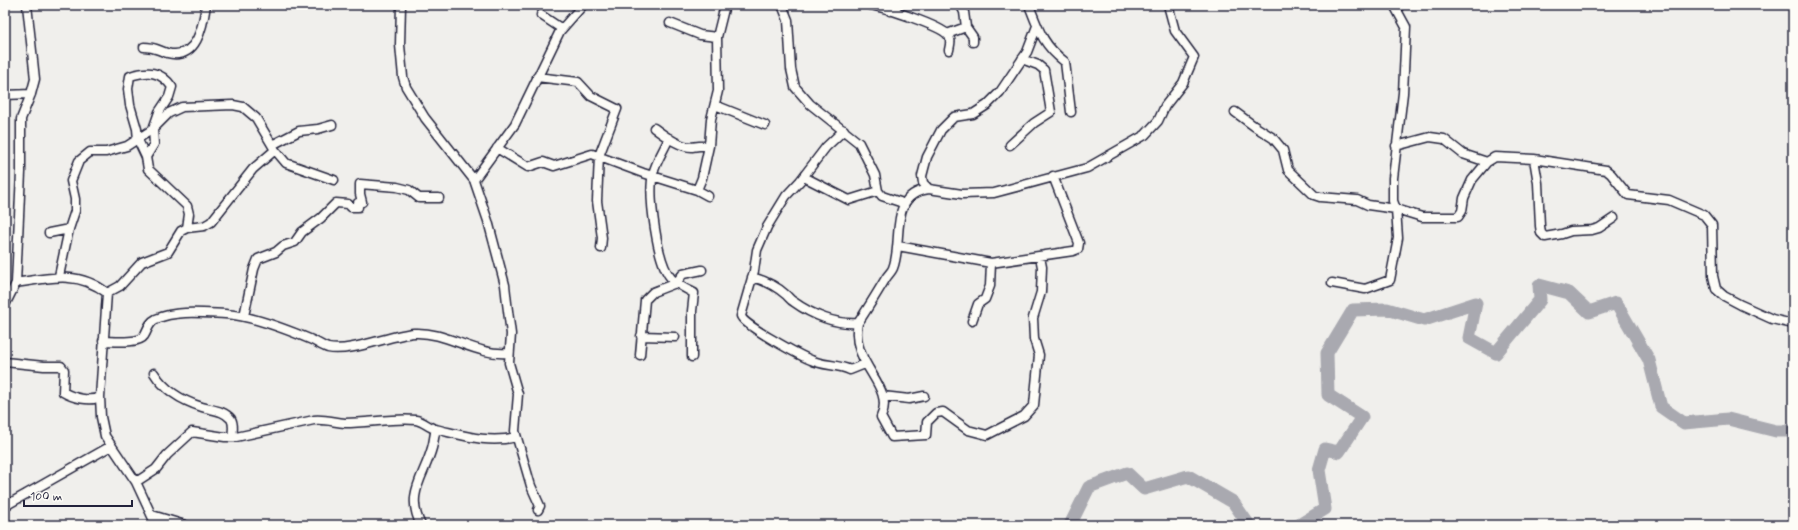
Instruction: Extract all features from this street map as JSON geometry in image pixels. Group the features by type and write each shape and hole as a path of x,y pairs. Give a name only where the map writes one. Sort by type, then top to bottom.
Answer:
{"street":[{"path":"5,305 16,283 22,119 31,94 35,70 27,5"},
{"path":"144,47 160,49 166,53 177,53 190,49 200,34 206,5"},
{"path":"401,5 400,44 403,77 406,87 425,118 474,180 487,216 505,285 511,334 508,353 510,373 518,394 514,431 531,486 540,506 538,510"},
{"path":"474,180 514,124 553,41 583,5"},
{"path":"697,190 702,178 718,91 717,37 725,5"},
{"path":"782,5 788,20 791,69 795,87 810,104 844,130 861,147 875,176 878,191 882,196 900,202 904,206"},
{"path":"870,5 935,26 948,34 951,40 949,50"},
{"path":"890,11 898,5"},
{"path":"1030,5 1037,26 1048,47 1065,62 1067,66 1066,78 1071,112"},
{"path":"1040,257 1042,267 1041,292 1033,318 1034,339 1039,355 1039,365 1036,380 1036,398 1030,412 987,435 973,432 943,412 939,412 927,422 926,435 892,437 881,417 885,408 883,396 875,378 865,364 856,339 858,322 893,268 898,246 898,222 908,199 918,191 929,189 962,194 994,193 1087,168 1139,140 1158,121 1165,106 1183,83 1194,57 1175,31 1168,5"},
{"path":"1332,284 1365,289 1390,280 1398,238 1393,178 1399,132 1400,106 1403,93 1406,27 1394,5"},
{"path":"961,6 964,12 966,27 973,37 973,42"},
{"path":"541,15 562,29"},
{"path":"670,23 700,34 717,37"},
{"path":"929,189 923,183 922,176 927,157 941,130 954,117 973,114 987,105 1000,92 1022,59 1033,38 1037,26"},
{"path":"948,34 966,27"},
{"path":"1010,144 1034,122 1051,112 1044,70 1038,65 1022,59"},
{"path":"146,157 154,144 153,129 159,112 172,87 166,79 147,71 130,76 129,83 130,105 137,129 138,140 146,157 149,170 187,206 189,214 187,228"},
{"path":"537,77 578,82 588,94 617,109 599,156 597,201 602,238 601,248"},
{"path":"5,95 31,94"},
{"path":"59,276 69,229 76,205 71,181 79,161 83,156 90,152 106,152 127,146 153,129 170,113 182,107 233,105 249,110 256,118 273,148 281,158 291,165 334,180"},
{"path":"715,105 765,125"},
{"path":"1235,112 1273,138 1283,150 1288,170 1320,198 1357,200 1368,205 1422,216 1458,217 1462,211 1464,198 1472,180 1487,162 1495,157 1534,159 1606,170 1612,174 1628,195 1668,200 1704,215 1712,225 1713,276 1716,289 1724,296 1741,305 1772,319 1793,324"},
{"path":"107,293 120,286 142,262 168,252 181,231 187,228 204,226 211,222 256,166 273,148 299,130 318,129 332,125"},
{"path":"654,128 669,138 682,144 692,147 697,145 708,146"},
{"path":"844,130 822,152 804,176 786,196 767,227 757,250 756,264 741,316 744,322 755,328 765,337 811,360 842,366 850,370 865,364"},
{"path":"1396,146 1430,137 1444,139 1464,154 1487,162"},
{"path":"669,138 658,160 653,176 652,202 659,249 665,268 670,277 676,283 694,294 692,311 692,357"},
{"path":"497,148 528,167 543,162 554,166 590,155 599,156 697,190 708,196"},
{"path":"1534,159 1538,183 1540,226 1541,233 1545,237 1571,231 1592,230 1599,228 1614,218"},
{"path":"804,176 844,199 849,200 878,191"},
{"path":"898,246 991,263 1040,257 1072,251 1078,248 1079,243 1054,176"},
{"path":"244,316 254,269 258,259 276,252 283,246 294,242 302,232 321,218 336,203 348,204 351,207 358,207 358,203 362,202 360,184 397,187 409,190 419,198 439,198"},
{"path":"49,233 69,229"},
{"path":"972,321 978,304 985,299 990,286 991,263"},
{"path":"640,355 645,300 648,296 676,283 683,274 702,270"},
{"path":"16,283 59,276 82,280 101,288 107,293"},
{"path":"752,277 771,284 793,302 811,312 843,323 858,322"},
{"path":"107,293 100,397 101,417 105,436 136,482 156,525"},
{"path":"103,341 138,340 144,337 150,324 154,320 175,314 226,314 244,316 312,340 328,348 346,348 415,333 441,337 482,351 508,353"},
{"path":"642,336 675,337"},
{"path":"5,362 44,366 61,366 64,370 63,392 82,398 96,399 100,397"},
{"path":"154,373 161,385 179,398 202,407 216,410 228,416 232,420 232,437"},
{"path":"883,396 909,399 924,396"},
{"path":"136,482 159,467 167,455 192,432 232,437 323,419 345,423 387,419 418,420 450,434 490,440 502,440 516,437"},
{"path":"421,525 417,517 414,498 416,486 432,448 436,429"},
{"path":"5,506 111,446"},
{"path":"152,515 185,525"}],"waterway":[{"path":"1299,525 1325,509 1319,470 1325,449 1339,452 1362,417 1328,395 1327,353 1353,310 1387,309 1424,320 1476,303 1469,338 1496,353 1540,300 1539,285 1569,293 1589,312 1616,303 1649,360 1661,407 1684,423 1728,419 1776,431 1793,431"},
{"path":"1070,525 1089,487 1127,473 1144,489 1188,476 1233,502 1249,525"}]}
